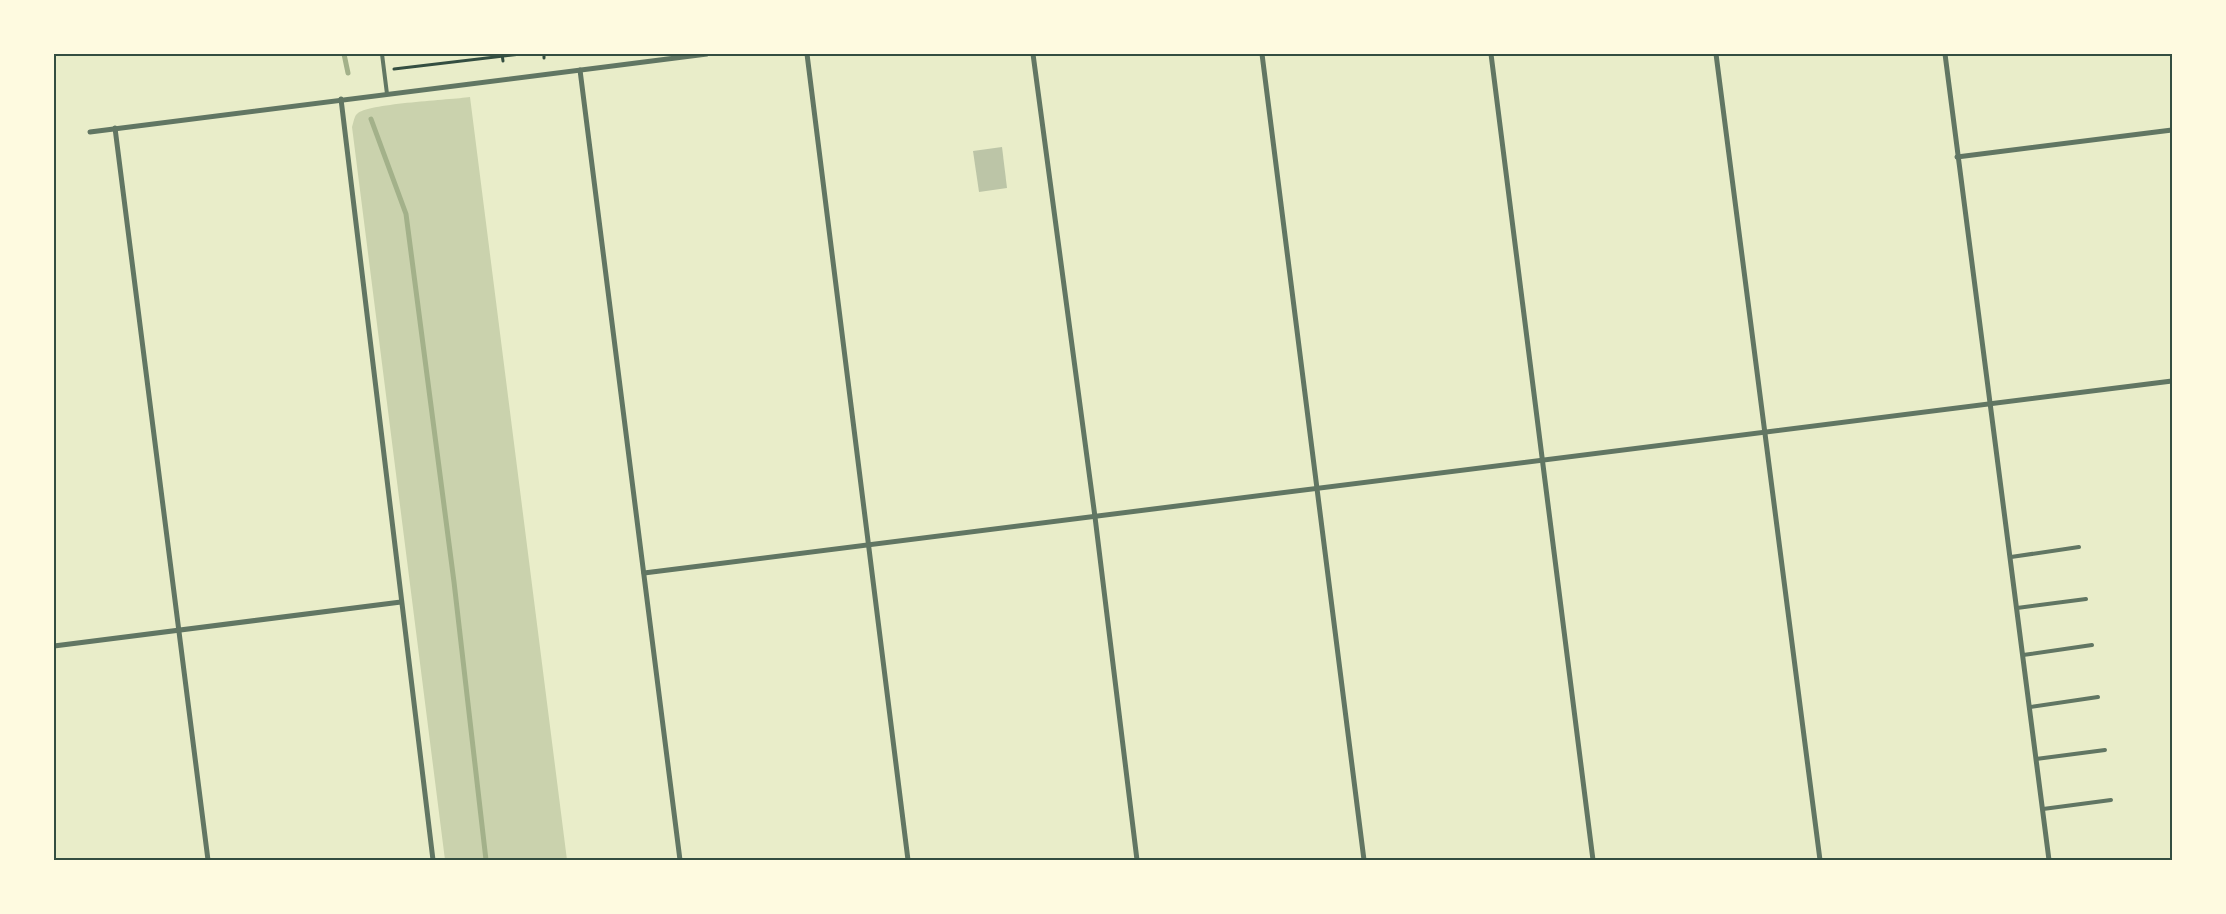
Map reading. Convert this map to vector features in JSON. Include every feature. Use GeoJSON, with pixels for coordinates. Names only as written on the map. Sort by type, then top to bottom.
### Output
{"type":"FeatureCollection","features":[{"type":"Feature","properties":{"kind":"street"},"geometry":{"type":"LineString","coordinates":[[90,132],[580,70],[660,57],[707,54]]}},
{"type":"Feature","properties":{"kind":"street"},"geometry":{"type":"LineString","coordinates":[[807,54],[867,545],[908,860]]}},
{"type":"Feature","properties":{"kind":"street"},"geometry":{"type":"LineString","coordinates":[[1033,54],[1095,518],[1137,860]]}},
{"type":"Feature","properties":{"kind":"street"},"geometry":{"type":"LineString","coordinates":[[1262,54],[1319,489],[1364,860]]}},
{"type":"Feature","properties":{"kind":"street"},"geometry":{"type":"LineString","coordinates":[[1491,54],[1593,860]]}},
{"type":"Feature","properties":{"kind":"street"},"geometry":{"type":"LineString","coordinates":[[1716,54],[1820,860]]}},
{"type":"Feature","properties":{"kind":"street"},"geometry":{"type":"LineString","coordinates":[[1945,54],[2049,860]]}},
{"type":"Feature","properties":{"kind":"street"},"geometry":{"type":"LineString","coordinates":[[580,70],[680,860]]}},
{"type":"Feature","properties":{"kind":"street"},"geometry":{"type":"LineString","coordinates":[[341,99],[433,860]]}},
{"type":"Feature","properties":{"kind":"street"},"geometry":{"type":"LineString","coordinates":[[115,128],[208,860]]}},
{"type":"Feature","properties":{"kind":"street"},"geometry":{"type":"LineString","coordinates":[[1957,157],[2172,130]]}},
{"type":"Feature","properties":{"kind":"street"},"geometry":{"type":"LineString","coordinates":[[644,573],[1095,518],[2172,381]]}},
{"type":"Feature","properties":{"kind":"street"},"geometry":{"type":"LineString","coordinates":[[54,646],[401,602]]}},
{"type":"Feature","properties":{"kind":"lane"},"geometry":{"type":"LineString","coordinates":[[382,54],[388,94]]}},
{"type":"Feature","properties":{"kind":"lane"},"geometry":{"type":"LineString","coordinates":[[2011,557],[2079,547]]}},
{"type":"Feature","properties":{"kind":"lane"},"geometry":{"type":"LineString","coordinates":[[2017,608],[2086,598]]}},
{"type":"Feature","properties":{"kind":"lane"},"geometry":{"type":"LineString","coordinates":[[2023,655],[2092,645]]}},
{"type":"Feature","properties":{"kind":"lane"},"geometry":{"type":"LineString","coordinates":[[2030,706],[2098,697]]}},
{"type":"Feature","properties":{"kind":"lane"},"geometry":{"type":"LineString","coordinates":[[2036,759],[2105,750]]}},
{"type":"Feature","properties":{"kind":"lane"},"geometry":{"type":"LineString","coordinates":[[2043,810],[2111,800]]}},
{"type":"Feature","properties":{"kind":"path"},"geometry":{"type":"LineString","coordinates":[[394,69],[521,54]]}},
{"type":"Feature","properties":{"kind":"path"},"geometry":{"type":"LineString","coordinates":[[502,55],[503,61]]}},
{"type":"Feature","properties":{"kind":"green space"},"geometry":{"type":"Polygon","coordinates":[[[470,97],[567,860],[445,860],[352,127],[357,114],[366,110],[394,104],[470,97]]]}},
{"type":"Feature","properties":{"kind":"building"},"geometry":{"type":"Polygon","coordinates":[[[1002,147],[1007,188],[979,192],[973,151],[1002,147]]]}},
{"type":"Feature","properties":{"kind":"waterway"},"geometry":{"type":"LineString","coordinates":[[344,54],[348,73]]}},
{"type":"Feature","properties":{"kind":"waterway"},"geometry":{"type":"LineString","coordinates":[[371,119],[406,214],[454,582],[486,860]]}}]}
